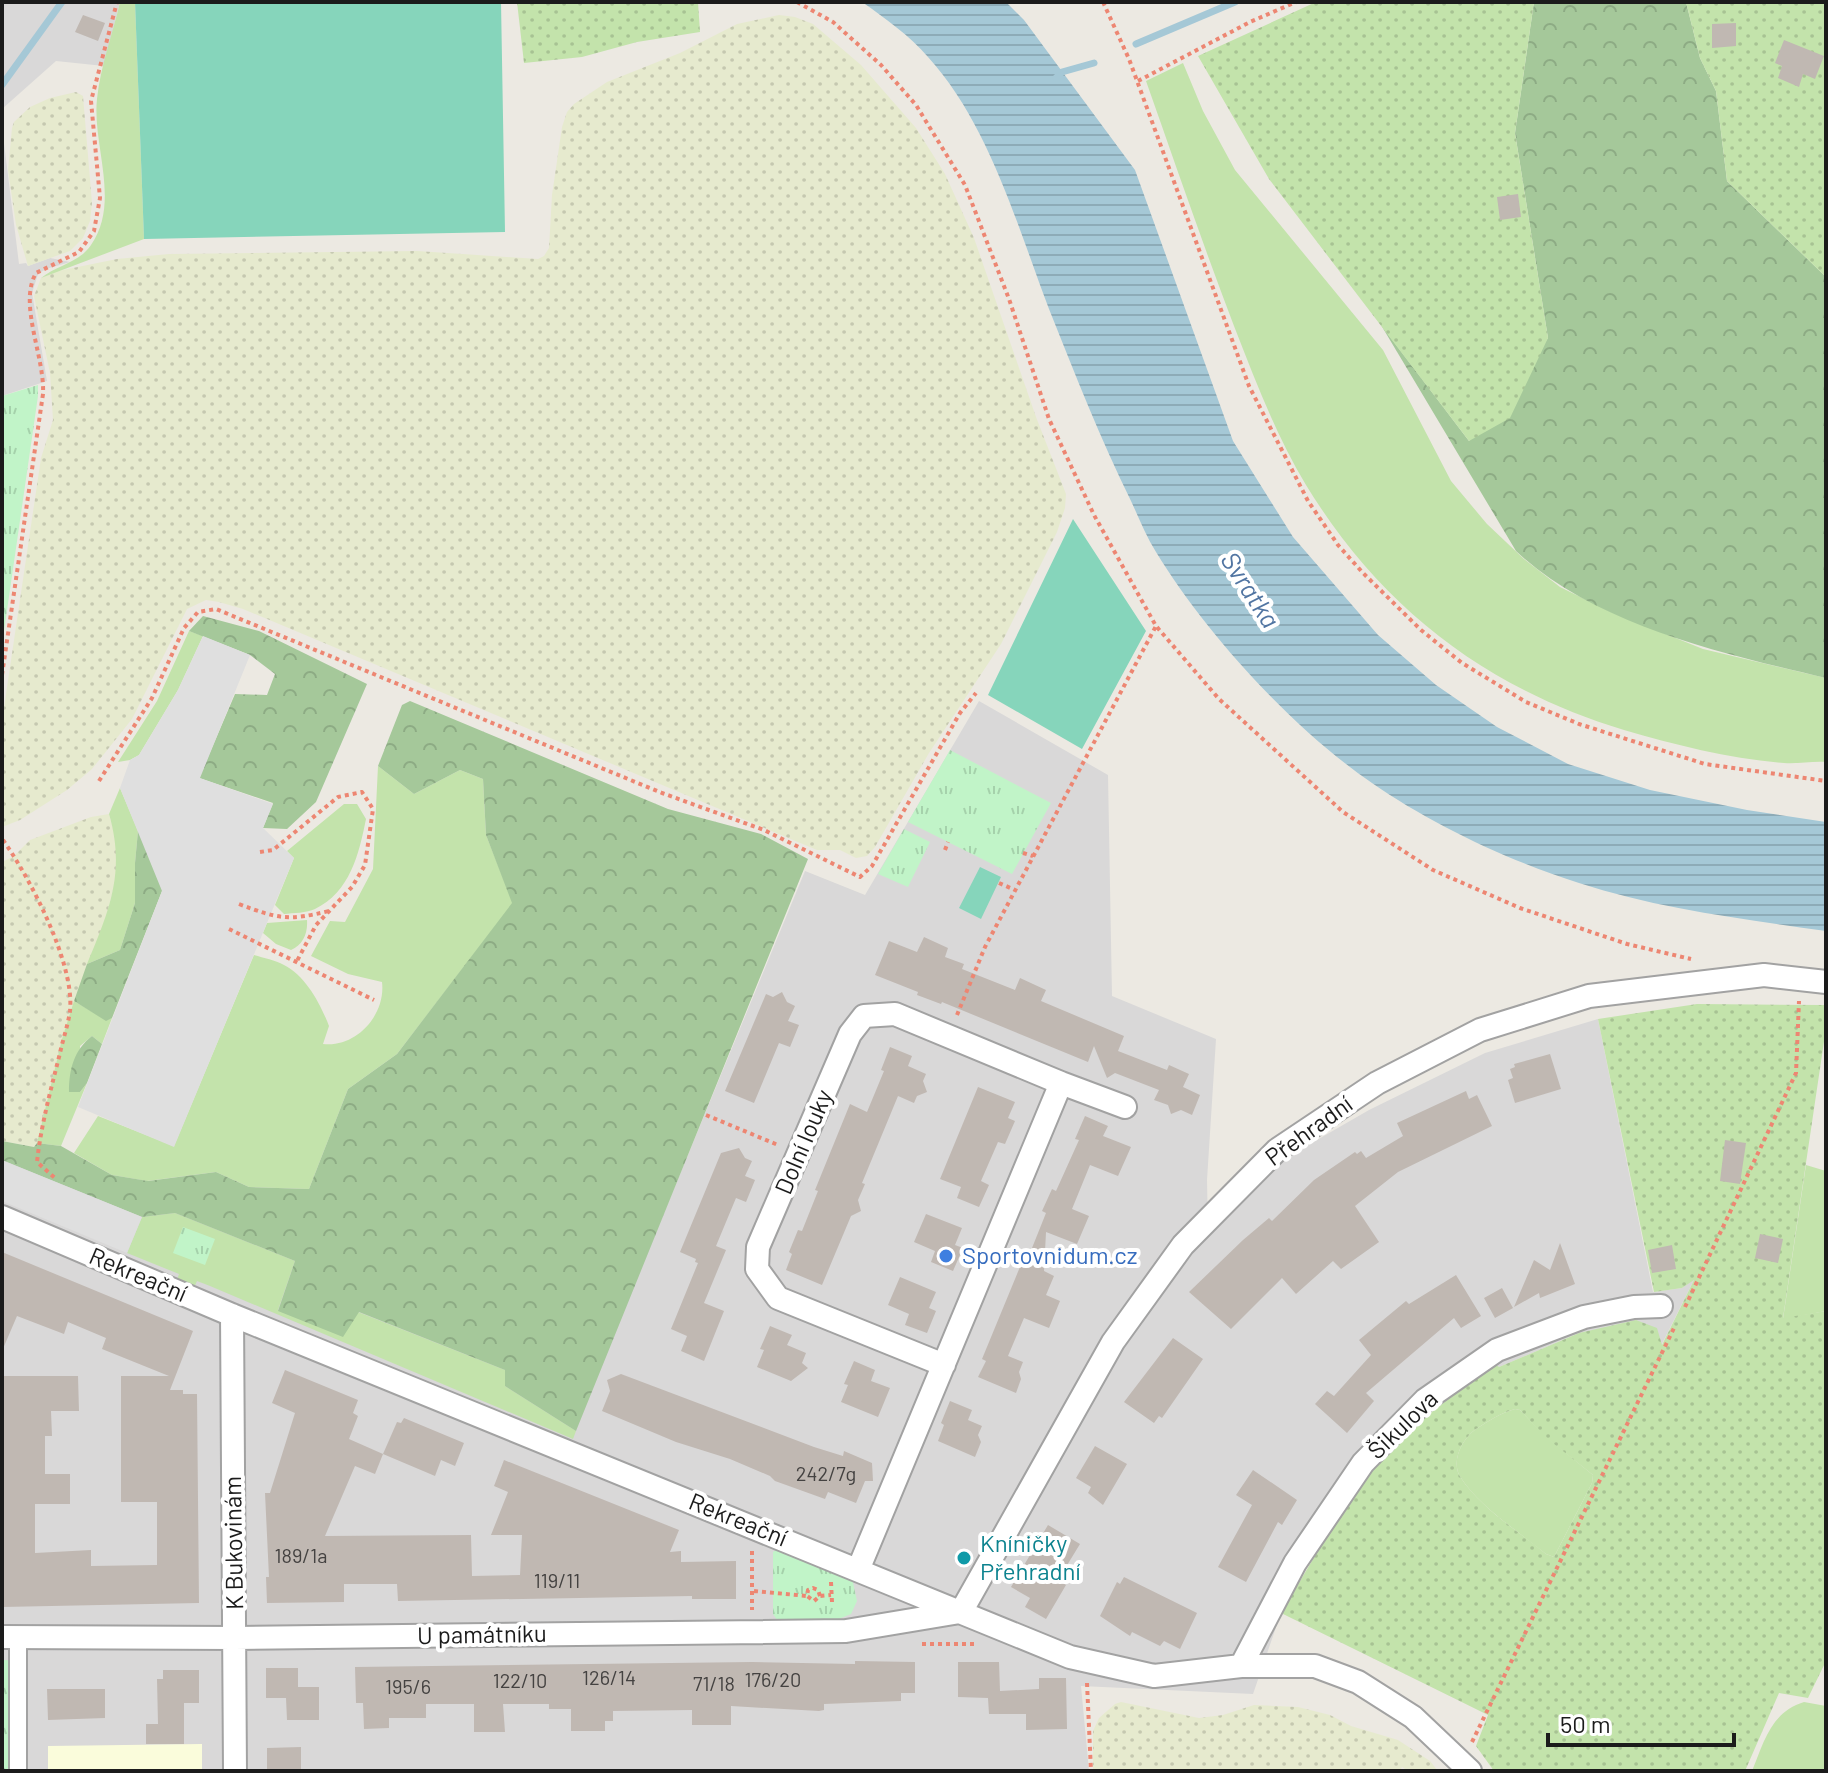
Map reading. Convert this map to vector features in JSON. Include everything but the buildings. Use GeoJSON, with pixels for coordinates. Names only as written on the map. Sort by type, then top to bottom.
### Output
{"type":"FeatureCollection","features":[{"type":"Feature","properties":{"kind":"street","name":"Přehradní"},"geometry":{"type":"LineString","coordinates":[[961,1612],[1113,1342],[1183,1245],[1277,1150],[1377,1083],[1480,1030],[1589,996],[1764,975],[1826,982]]}},
{"type":"Feature","properties":{"kind":"street","name":"Dolní louky"},"geometry":{"type":"LineString","coordinates":[[944,1365],[778,1298],[757,1269],[758,1247],[850,1034],[864,1016],[895,1014],[1125,1107]]}},
{"type":"Feature","properties":{"kind":"street"},"geometry":{"type":"LineString","coordinates":[[858,1570],[1061,1083]]}},
{"type":"Feature","properties":{"kind":"street","name":"Rekreační"},"geometry":{"type":"LineString","coordinates":[[2,1217],[232,1315],[1070,1657],[1154,1676],[1241,1666],[1315,1666],[1358,1682],[1413,1717],[1466,1767]]}},
{"type":"Feature","properties":{"kind":"street","name":"Šikulova"},"geometry":{"type":"LineString","coordinates":[[1241,1666],[1295,1563],[1363,1463],[1425,1400],[1497,1350],[1584,1317],[1634,1307],[1661,1306]]}},
{"type":"Feature","properties":{"kind":"street","name":"K Bukovinám"},"geometry":{"type":"LineString","coordinates":[[232,1315],[235,1771]]}},
{"type":"Feature","properties":{"kind":"street","name":"U památníku"},"geometry":{"type":"LineString","coordinates":[[10,1637],[235,1638],[846,1631],[961,1612]]}},
{"type":"Feature","properties":{"kind":"street"},"geometry":{"type":"LineString","coordinates":[[10,1637],[18,1771]]}},
{"type":"Feature","properties":{"kind":"path"},"geometry":{"type":"LineString","coordinates":[[2,675],[43,394],[44,379],[28,294],[36,273],[79,252],[94,231],[100,198],[91,101],[117,2]]}},
{"type":"Feature","properties":{"kind":"path"},"geometry":{"type":"LineString","coordinates":[[797,2],[833,22],[881,65],[916,105],[965,185],[1009,299],[1049,419],[1094,515],[1156,626],[1219,699],[1343,812],[1433,870],[1520,908],[1627,944],[1703,961]]}},
{"type":"Feature","properties":{"kind":"path"},"geometry":{"type":"LineString","coordinates":[[1103,2],[1138,81],[1249,386],[1308,501],[1338,545],[1363,573],[1421,630],[1462,663],[1526,702],[1579,724],[1705,764],[1826,781]]}},
{"type":"Feature","properties":{"kind":"path"},"geometry":{"type":"LineString","coordinates":[[1138,81],[1250,22],[1296,2]]}},
{"type":"Feature","properties":{"kind":"path"},"geometry":{"type":"LineString","coordinates":[[99,781],[152,698],[184,628],[198,612],[216,609],[662,793],[764,830],[860,877],[872,866],[960,713],[976,693]]}},
{"type":"Feature","properties":{"kind":"path"},"geometry":{"type":"LineString","coordinates":[[949,1036],[985,947],[1156,626]]}},
{"type":"Feature","properties":{"kind":"path"},"geometry":{"type":"LineString","coordinates":[[260,852],[273,850],[338,797],[362,792],[373,809],[365,865],[352,887],[316,925],[297,961]]}},
{"type":"Feature","properties":{"kind":"path"},"geometry":{"type":"LineString","coordinates":[[3,840],[52,928],[71,989],[70,1012],[41,1129],[37,1162],[56,1179]]}},
{"type":"Feature","properties":{"kind":"path"},"geometry":{"type":"LineString","coordinates":[[945,850],[948,842]]}},
{"type":"Feature","properties":{"kind":"path"},"geometry":{"type":"LineString","coordinates":[[1023,853],[1033,856]]}},
{"type":"Feature","properties":{"kind":"path"},"geometry":{"type":"LineString","coordinates":[[999,883],[1015,890]]}},
{"type":"Feature","properties":{"kind":"path"},"geometry":{"type":"LineString","coordinates":[[239,904],[274,918],[331,911]]}},
{"type":"Feature","properties":{"kind":"path"},"geometry":{"type":"LineString","coordinates":[[229,929],[374,1000]]}},
{"type":"Feature","properties":{"kind":"path"},"geometry":{"type":"LineString","coordinates":[[1466,1767],[1796,1073],[1800,979]]}},
{"type":"Feature","properties":{"kind":"path"},"geometry":{"type":"LineString","coordinates":[[706,1115],[799,1154]]}},
{"type":"Feature","properties":{"kind":"path"},"geometry":{"type":"LineString","coordinates":[[751,1526],[752,1632]]}},
{"type":"Feature","properties":{"kind":"path"},"geometry":{"type":"LineString","coordinates":[[807,1596],[808,1590],[813,1588],[818,1590],[820,1596]]}},
{"type":"Feature","properties":{"kind":"path"},"geometry":{"type":"LineString","coordinates":[[753,1591],[807,1596],[814,1601],[820,1596],[831,1595]]}},
{"type":"Feature","properties":{"kind":"path"},"geometry":{"type":"LineString","coordinates":[[1086,1661],[1091,1771]]}},
{"type":"Feature","properties":{"kind":"shaded area"},"geometry":{"type":"Polygon","coordinates":[[[2,2],[120,2],[104,66],[56,61],[2,109],[2,2]]]}},
{"type":"Feature","properties":{"kind":"shaded area"},"geometry":{"type":"Polygon","coordinates":[[[779,15],[813,24],[861,65],[916,128],[945,174],[974,238],[1066,494],[1057,532],[1001,644],[929,753],[867,856],[856,858],[840,850],[817,850],[243,609],[206,600],[187,609],[132,719],[92,769],[67,790],[20,820],[2,827],[2,721],[41,458],[53,420],[50,373],[34,296],[41,278],[58,271],[117,259],[169,254],[417,251],[538,259],[549,248],[552,195],[562,127],[567,112],[574,104],[607,82],[680,53],[737,24],[779,15]]]}},
{"type":"Feature","properties":{"kind":"shaded area"},"geometry":{"type":"Polygon","coordinates":[[[76,92],[83,96],[92,203],[90,221],[83,238],[70,251],[28,266],[16,225],[8,170],[12,128],[30,107],[76,92]]]}},
{"type":"Feature","properties":{"kind":"shaded area"},"geometry":{"type":"Polygon","coordinates":[[[2,127],[19,264],[26,263],[28,266],[50,258],[70,262],[38,274],[32,293],[47,381],[2,396],[2,127]]]}},
{"type":"Feature","properties":{"kind":"shaded area"},"geometry":{"type":"Polygon","coordinates":[[[203,636],[250,655],[200,778],[273,804],[263,828],[294,858],[174,1147],[78,1107],[162,891],[120,788],[130,760],[139,755],[178,690],[203,636]]]}},
{"type":"Feature","properties":{"kind":"shaded area"},"geometry":{"type":"Polygon","coordinates":[[[979,701],[1108,775],[1112,996],[1216,1039],[1207,1180],[1208,1231],[1284,1159],[1369,1110],[1485,1053],[1598,1019],[1653,1292],[1682,1288],[1695,1278],[1661,1346],[1579,1333],[1499,1367],[1494,1363],[1327,1532],[1281,1613],[1253,1694],[1081,1686],[1089,1771],[2,1771],[2,1143],[514,1349],[586,1402],[805,871],[865,895],[979,701]]]}},
{"type":"Feature","properties":{"kind":"shaded area"},"geometry":{"type":"Polygon","coordinates":[[[109,814],[117,842],[117,875],[105,921],[62,1039],[37,1143],[34,1147],[2,1141],[2,862],[14,856],[30,840],[91,817],[109,814]]]}},
{"type":"Feature","properties":{"kind":"shaded area"},"geometry":{"type":"Polygon","coordinates":[[[4,1161],[142,1217],[127,1253],[2,1201],[4,1161]]]}},
{"type":"Feature","properties":{"kind":"shaded area"},"geometry":{"type":"Polygon","coordinates":[[[1121,1702],[1199,1718],[1223,1715],[1254,1705],[1298,1707],[1330,1715],[1351,1726],[1398,1740],[1430,1761],[1438,1771],[1408,1771],[1402,1767],[1400,1771],[1093,1771],[1093,1731],[1099,1718],[1121,1702]]]}},
{"type":"Feature","properties":{"kind":"shaded area"},"geometry":{"type":"Polygon","coordinates":[[[202,1744],[202,1771],[48,1771],[48,1746],[202,1744]]]}},
{"type":"Feature","properties":{"kind":"green space"},"geometry":{"type":"Polygon","coordinates":[[[120,2],[135,2],[144,239],[41,278],[86,251],[100,228],[105,192],[97,99],[120,2]]]}},
{"type":"Feature","properties":{"kind":"green space"},"geometry":{"type":"Polygon","coordinates":[[[135,2],[501,2],[505,232],[144,239],[135,2]]]}},
{"type":"Feature","properties":{"kind":"green space"},"geometry":{"type":"Polygon","coordinates":[[[517,2],[698,2],[700,32],[637,42],[582,57],[524,63],[517,2]]]}},
{"type":"Feature","properties":{"kind":"green space"},"geometry":{"type":"Polygon","coordinates":[[[1316,2],[1534,2],[1515,133],[1548,338],[1510,418],[1469,441],[1269,179],[1198,56],[1316,2]]]}},
{"type":"Feature","properties":{"kind":"green space"},"geometry":{"type":"Polygon","coordinates":[[[1534,2],[1686,2],[1700,58],[1716,91],[1727,181],[1826,277],[1826,678],[1662,633],[1583,599],[1548,577],[1516,551],[1381,325],[1469,441],[1548,338],[1515,133],[1534,2]]]}},
{"type":"Feature","properties":{"kind":"green space"},"geometry":{"type":"Polygon","coordinates":[[[1686,2],[1826,2],[1826,277],[1727,181],[1716,91],[1700,58],[1686,2]]]}},
{"type":"Feature","properties":{"kind":"green space"},"geometry":{"type":"Polygon","coordinates":[[[1183,63],[1203,111],[1235,170],[1383,350],[1451,481],[1487,524],[1560,587],[1611,612],[1703,649],[1826,678],[1826,762],[1784,763],[1723,755],[1644,736],[1574,712],[1483,667],[1404,606],[1368,570],[1306,485],[1285,447],[1258,387],[1211,265],[1146,81],[1183,63]]]}},
{"type":"Feature","properties":{"kind":"green space"},"geometry":{"type":"Polygon","coordinates":[[[38,385],[38,396],[2,645],[2,396],[38,385]]]}},
{"type":"Feature","properties":{"kind":"green space"},"geometry":{"type":"Polygon","coordinates":[[[1073,519],[1146,631],[1082,749],[988,695],[1073,519]]]}},
{"type":"Feature","properties":{"kind":"green space"},"geometry":{"type":"Polygon","coordinates":[[[203,616],[259,631],[367,684],[316,802],[287,829],[263,828],[273,803],[199,778],[235,694],[267,695],[275,674],[250,655],[189,631],[203,616]]]}},
{"type":"Feature","properties":{"kind":"green space"},"geometry":{"type":"Polygon","coordinates":[[[189,631],[203,636],[178,690],[139,755],[118,762],[157,701],[189,631]]]}},
{"type":"Feature","properties":{"kind":"green space"},"geometry":{"type":"Polygon","coordinates":[[[410,701],[668,809],[761,834],[808,859],[576,1431],[505,1386],[505,1370],[359,1312],[343,1337],[278,1311],[295,1261],[175,1213],[142,1217],[2,1160],[2,1141],[34,1147],[37,1143],[61,1146],[112,1175],[148,1181],[216,1172],[249,1187],[309,1189],[348,1089],[397,1054],[512,903],[486,835],[483,779],[460,770],[414,794],[378,766],[402,705],[410,701]]]}},
{"type":"Feature","properties":{"kind":"green space"},"geometry":{"type":"Polygon","coordinates":[[[950,750],[1051,803],[1012,874],[908,822],[950,750]]]}},
{"type":"Feature","properties":{"kind":"green space"},"geometry":{"type":"Polygon","coordinates":[[[378,766],[414,794],[460,770],[483,779],[486,835],[513,903],[397,1054],[348,1089],[309,1189],[249,1187],[216,1172],[147,1181],[112,1175],[74,1153],[98,1116],[174,1146],[254,955],[284,965],[306,984],[329,1026],[323,1044],[347,1041],[374,1017],[382,994],[382,982],[348,974],[311,956],[330,921],[345,922],[373,869],[378,766]]]}},
{"type":"Feature","properties":{"kind":"green space"},"geometry":{"type":"Polygon","coordinates":[[[120,788],[138,831],[135,903],[120,950],[87,964],[113,891],[116,854],[109,814],[120,788]]]}},
{"type":"Feature","properties":{"kind":"green space"},"geometry":{"type":"Polygon","coordinates":[[[344,804],[357,804],[366,819],[360,845],[345,882],[327,902],[312,910],[284,914],[275,905],[294,858],[287,851],[344,804]]]}},
{"type":"Feature","properties":{"kind":"green space"},"geometry":{"type":"Polygon","coordinates":[[[904,829],[930,842],[908,887],[878,874],[904,829]]]}},
{"type":"Feature","properties":{"kind":"green space"},"geometry":{"type":"Polygon","coordinates":[[[138,831],[162,848],[162,891],[112,1018],[106,1021],[74,1001],[87,964],[120,950],[135,903],[138,831]]]}},
{"type":"Feature","properties":{"kind":"green space"},"geometry":{"type":"Polygon","coordinates":[[[980,867],[1001,877],[981,919],[959,908],[980,867]]]}},
{"type":"Feature","properties":{"kind":"green space"},"geometry":{"type":"Polygon","coordinates":[[[307,920],[304,938],[291,950],[276,944],[263,933],[267,923],[307,920]]]}},
{"type":"Feature","properties":{"kind":"green space"},"geometry":{"type":"Polygon","coordinates":[[[74,1001],[106,1020],[112,1018],[102,1044],[92,1036],[80,1046],[80,1092],[87,1083],[61,1146],[37,1143],[62,1039],[74,1001]]]}},
{"type":"Feature","properties":{"kind":"green space"},"geometry":{"type":"Polygon","coordinates":[[[1697,1004],[1826,1005],[1826,1028],[1783,1318],[1826,1311],[1826,1661],[1808,1698],[1779,1693],[1745,1771],[1494,1771],[1476,1746],[1488,1715],[1281,1613],[1366,1470],[1406,1432],[1494,1363],[1499,1367],[1579,1333],[1636,1320],[1657,1328],[1662,1345],[1694,1280],[1682,1288],[1654,1292],[1598,1019],[1697,1004]],[[1520,1410],[1499,1415],[1471,1433],[1459,1451],[1458,1472],[1469,1489],[1489,1509],[1554,1557],[1592,1483],[1593,1475],[1544,1436],[1520,1410]]]}},
{"type":"Feature","properties":{"kind":"green space"},"geometry":{"type":"Polygon","coordinates":[[[92,1036],[102,1044],[87,1083],[80,1092],[69,1092],[74,1061],[81,1047],[92,1036]]]}},
{"type":"Feature","properties":{"kind":"green space"},"geometry":{"type":"Polygon","coordinates":[[[1806,1165],[1826,1171],[1826,1311],[1783,1319],[1806,1165]]]}},
{"type":"Feature","properties":{"kind":"green space"},"geometry":{"type":"Polygon","coordinates":[[[175,1213],[295,1261],[278,1310],[358,1312],[505,1370],[505,1386],[576,1431],[573,1439],[210,1286],[197,1281],[193,1290],[176,1283],[179,1274],[127,1253],[142,1217],[175,1213]]]}},
{"type":"Feature","properties":{"kind":"green space"},"geometry":{"type":"Polygon","coordinates":[[[183,1227],[215,1239],[205,1265],[173,1253],[183,1227]]]}},
{"type":"Feature","properties":{"kind":"green space"},"geometry":{"type":"Polygon","coordinates":[[[1515,1409],[1520,1410],[1545,1436],[1593,1475],[1592,1483],[1554,1557],[1489,1509],[1469,1489],[1458,1472],[1459,1451],[1471,1433],[1515,1409]]]}},
{"type":"Feature","properties":{"kind":"green space"},"geometry":{"type":"Polygon","coordinates":[[[778,1549],[852,1578],[857,1601],[851,1614],[836,1620],[777,1620],[773,1614],[773,1552],[778,1549]]]}},
{"type":"Feature","properties":{"kind":"green space"},"geometry":{"type":"Polygon","coordinates":[[[2,1660],[27,1661],[28,1771],[2,1771],[2,1660]]]}},
{"type":"Feature","properties":{"kind":"green space"},"geometry":{"type":"Polygon","coordinates":[[[1804,1702],[1826,1706],[1826,1771],[1752,1771],[1776,1721],[1804,1702]]]}},
{"type":"Feature","properties":{"kind":"water","name":"Svratka"},"geometry":{"type":"Polygon","coordinates":[[[862,2],[1006,2],[1024,20],[1135,170],[1233,441],[1293,537],[1378,635],[1436,685],[1497,727],[1568,764],[1650,790],[1826,822],[1826,931],[1640,900],[1525,864],[1445,827],[1395,798],[1342,761],[1282,708],[1225,647],[1176,583],[1149,540],[1078,382],[1013,210],[968,113],[921,49],[862,2]]]}},
{"type":"Feature","properties":{"kind":"waterway"},"geometry":{"type":"LineString","coordinates":[[2,85],[62,2]]}},
{"type":"Feature","properties":{"kind":"waterway"},"geometry":{"type":"LineString","coordinates":[[1136,44],[1235,2]]}},
{"type":"Feature","properties":{"kind":"waterway"},"geometry":{"type":"LineString","coordinates":[[1056,78],[1062,72],[1094,63]]}},
{"type":"Feature","properties":{"kind":"place","name":"Sportovnidum.cz"},"geometry":{"type":"Point","coordinates":[946,1256]}},
{"type":"Feature","properties":{"kind":"place","name":"Kníničky Přehradní"},"geometry":{"type":"Point","coordinates":[964,1558]}}]}
